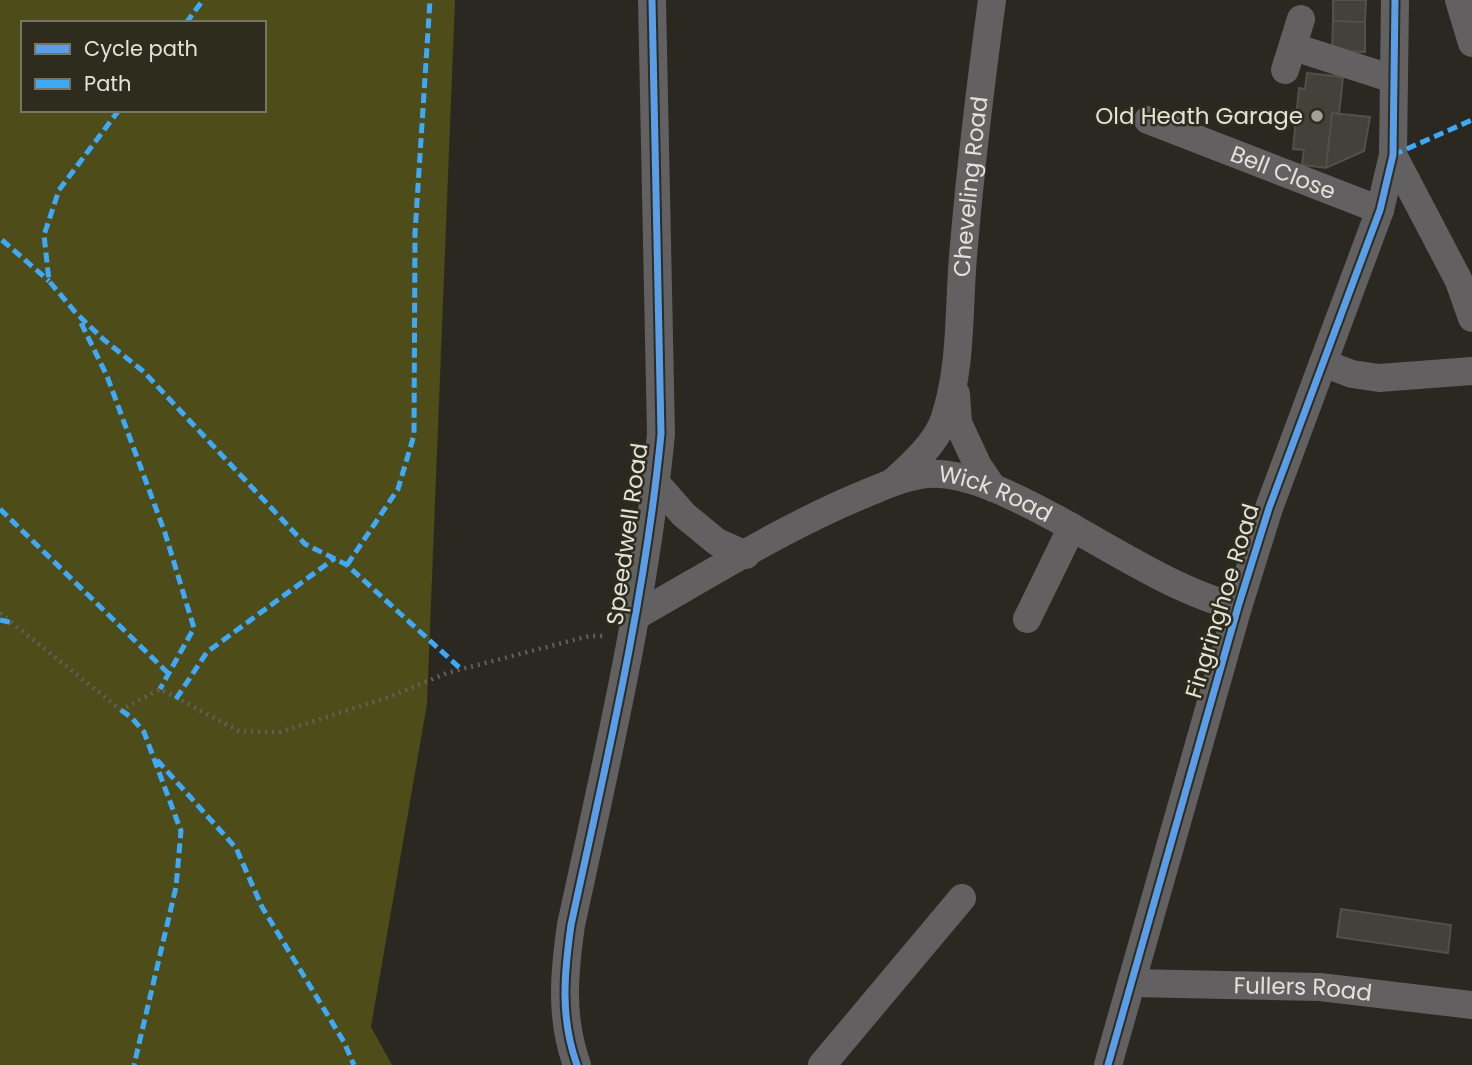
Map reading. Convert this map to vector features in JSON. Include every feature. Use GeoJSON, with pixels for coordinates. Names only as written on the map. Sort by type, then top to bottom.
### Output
{"type":"FeatureCollection","features":[{"type":"Feature","properties":{"kind":"street","name":"Speedwell Road"},"geometry":{"type":"LineString","coordinates":[[577,1065],[564,1008],[564,973],[571,925],[634,626],[656,483],[662,388],[652,0]]}},
{"type":"Feature","properties":{"kind":"street","name":"Cheveling Road"},"geometry":{"type":"LineString","coordinates":[[992,0],[965,233],[955,374],[958,423],[978,466],[993,488]]}},
{"type":"Feature","properties":{"kind":"street"},"geometry":{"type":"LineString","coordinates":[[1395,0],[1393,155],[1466,278],[1472,318]]}},
{"type":"Feature","properties":{"kind":"street"},"geometry":{"type":"LineString","coordinates":[[1459,0],[1472,43]]}},
{"type":"Feature","properties":{"kind":"street"},"geometry":{"type":"LineString","coordinates":[[1301,19],[1289,59],[1393,79]]}},
{"type":"Feature","properties":{"kind":"street","name":"Bell Close"},"geometry":{"type":"LineString","coordinates":[[1148,120],[1380,210]]}},
{"type":"Feature","properties":{"kind":"street","name":"Fingringhoe Road"},"geometry":{"type":"LineString","coordinates":[[1108,1065],[1238,607],[1269,508],[1380,210],[1393,155]]}},
{"type":"Feature","properties":{"kind":"street"},"geometry":{"type":"LineString","coordinates":[[1323,363],[1352,374],[1379,378],[1472,371]]}},
{"type":"Feature","properties":{"kind":"street","name":"Cheveling Road"},"geometry":{"type":"LineString","coordinates":[[891,483],[918,460],[944,422],[955,374]]}},
{"type":"Feature","properties":{"kind":"street","name":"Wick Road"},"geometry":{"type":"LineString","coordinates":[[634,626],[746,555],[818,514],[891,483],[928,474],[960,478],[993,488],[1160,575],[1219,602],[1238,607]]}},
{"type":"Feature","properties":{"kind":"street"},"geometry":{"type":"LineString","coordinates":[[656,483],[684,515],[717,542],[746,555]]}},
{"type":"Feature","properties":{"kind":"street"},"geometry":{"type":"LineString","coordinates":[[1027,619],[1072,527]]}},
{"type":"Feature","properties":{"kind":"street"},"geometry":{"type":"LineString","coordinates":[[822,1065],[962,898]]}},
{"type":"Feature","properties":{"kind":"street","name":"Fullers Road"},"geometry":{"type":"LineString","coordinates":[[1133,983],[1320,988],[1472,1005]]}},
{"type":"Feature","properties":{"kind":"path"},"geometry":{"type":"LineString","coordinates":[[0,613],[121,710],[160,689],[239,731],[280,732],[388,697],[447,673],[634,626]]}},
{"type":"Feature","properties":{"kind":"shaded area"},"geometry":{"type":"Polygon","coordinates":[[[0,0],[455,0],[427,704],[371,1027],[392,1065],[0,1065],[0,0]]]}},
{"type":"Feature","properties":{"kind":"building"},"geometry":{"type":"Polygon","coordinates":[[[1333,0],[1366,0],[1365,22],[1333,21],[1333,0]]]}},
{"type":"Feature","properties":{"kind":"building"},"geometry":{"type":"Polygon","coordinates":[[[1333,21],[1365,22],[1365,52],[1332,51],[1333,21]]]}},
{"type":"Feature","properties":{"kind":"building"},"geometry":{"type":"Polygon","coordinates":[[[1307,73],[1343,77],[1339,114],[1332,113],[1326,168],[1302,165],[1304,150],[1293,149],[1299,88],[1305,89],[1307,73]]]}},
{"type":"Feature","properties":{"kind":"building"},"geometry":{"type":"Polygon","coordinates":[[[1332,113],[1370,117],[1364,151],[1326,168],[1332,113]]]}},
{"type":"Feature","properties":{"kind":"building"},"geometry":{"type":"Polygon","coordinates":[[[1341,909],[1451,925],[1448,953],[1337,937],[1341,909]]]}},
{"type":"Feature","properties":{"kind":"marked path"},"geometry":{"type":"LineString","coordinates":[[187,21],[203,0]]}},
{"type":"Feature","properties":{"kind":"marked path"},"geometry":{"type":"LineString","coordinates":[[347,565],[398,489],[414,435],[415,233],[430,0]]}},
{"type":"Feature","properties":{"kind":"marked path"},"geometry":{"type":"LineString","coordinates":[[118,112],[59,190],[44,235],[49,281],[103,339],[144,372],[305,544],[347,565],[462,670]]}},
{"type":"Feature","properties":{"kind":"marked path"},"geometry":{"type":"LineString","coordinates":[[1393,155],[1472,120]]}},
{"type":"Feature","properties":{"kind":"marked path"},"geometry":{"type":"LineString","coordinates":[[2,240],[49,281]]}},
{"type":"Feature","properties":{"kind":"marked path"},"geometry":{"type":"LineString","coordinates":[[81,323],[107,376],[165,533],[194,628],[160,689]]}},
{"type":"Feature","properties":{"kind":"marked path"},"geometry":{"type":"LineString","coordinates":[[0,509],[169,674]]}},
{"type":"Feature","properties":{"kind":"marked path"},"geometry":{"type":"LineString","coordinates":[[176,699],[207,652],[335,558]]}},
{"type":"Feature","properties":{"kind":"marked path"},"geometry":{"type":"LineString","coordinates":[[0,620],[13,623]]}},
{"type":"Feature","properties":{"kind":"marked path"},"geometry":{"type":"LineString","coordinates":[[121,710],[144,732],[181,831],[176,887],[134,1065]]}},
{"type":"Feature","properties":{"kind":"marked path"},"geometry":{"type":"LineString","coordinates":[[157,760],[236,848],[262,907],[344,1042],[354,1065]]}},
{"type":"Feature","properties":{"kind":"cycle path"},"geometry":{"type":"LineString","coordinates":[[577,1065],[568,1030],[565,996],[571,925],[635,620],[661,434],[652,0]]}},
{"type":"Feature","properties":{"kind":"cycle path"},"geometry":{"type":"LineString","coordinates":[[1108,1065],[1238,607],[1269,508],[1380,210],[1393,155],[1395,0]]}},
{"type":"Feature","properties":{"kind":"place","name":"Old Heath Garage"},"geometry":{"type":"Point","coordinates":[1317,116]}}]}
